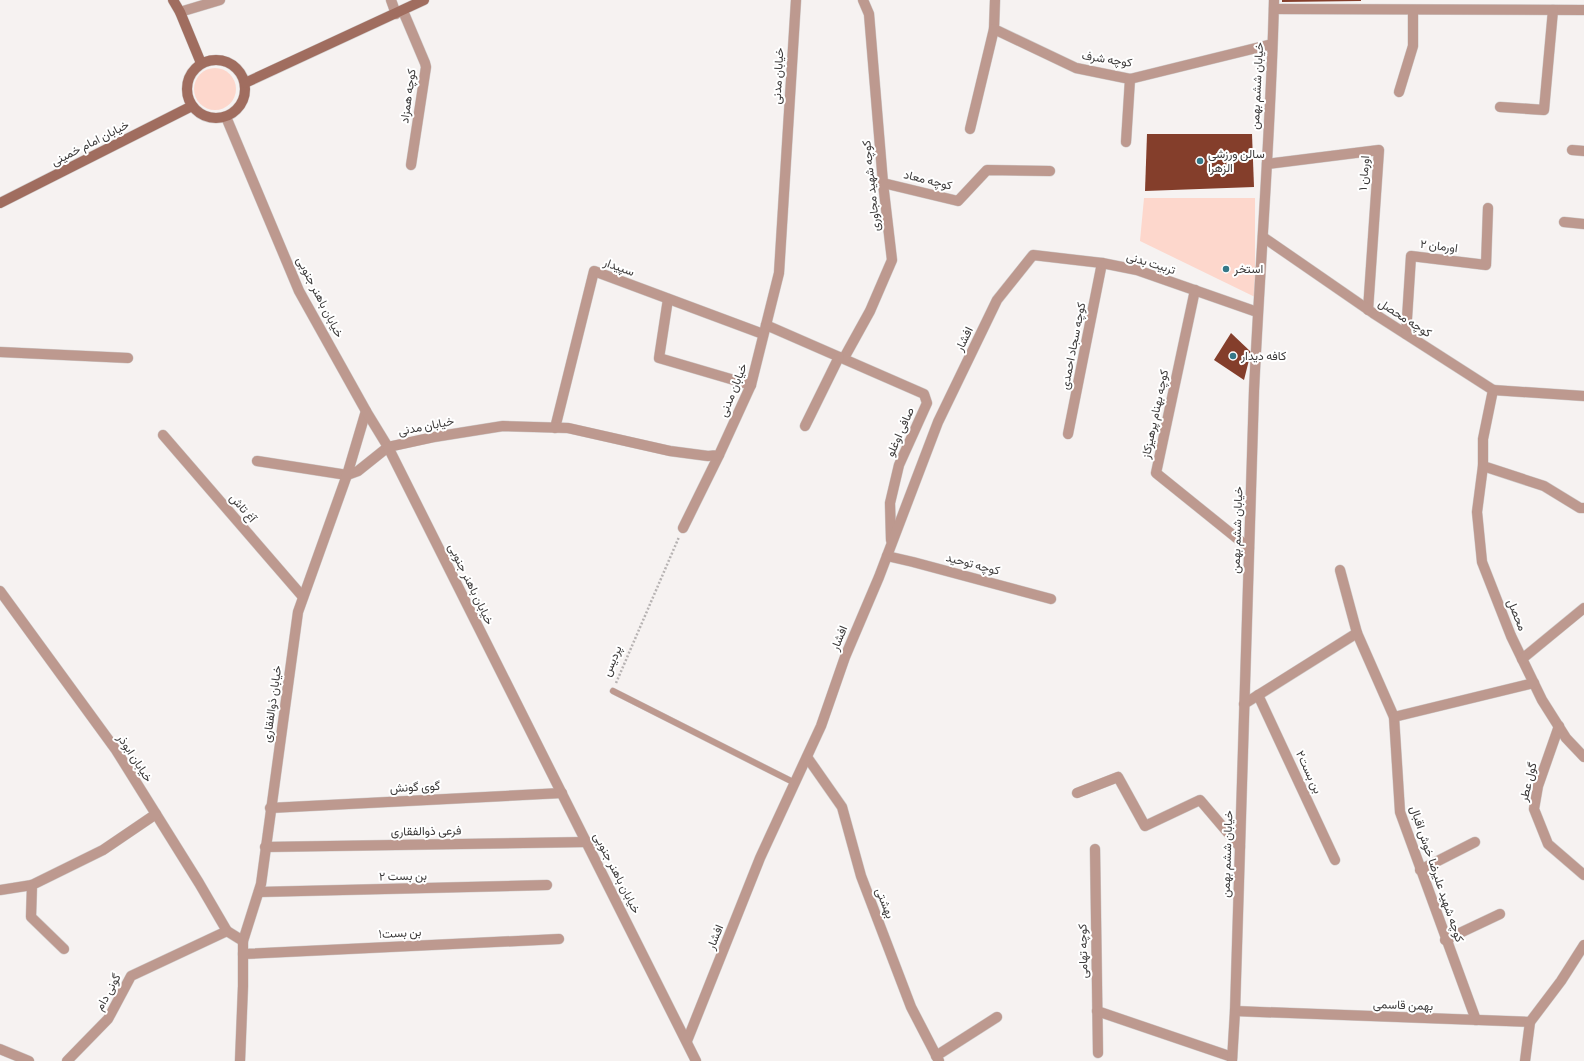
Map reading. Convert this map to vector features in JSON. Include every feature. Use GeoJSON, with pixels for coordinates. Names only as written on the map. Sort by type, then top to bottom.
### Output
{"type":"FeatureCollection","features":[{"type":"Feature","properties":{"kind":"main road"},"geometry":{"type":"LineString","coordinates":[[173,0],[180,12],[201,63]]}},
{"type":"Feature","properties":{"kind":"main road"},"geometry":{"type":"LineString","coordinates":[[245,82],[424,0]]}},
{"type":"Feature","properties":{"kind":"main road"},"geometry":{"type":"LineString","coordinates":[[212,60],[223,60],[233,65],[240,72],[245,82],[244,99],[233,113],[226,117],[210,118],[197,112],[187,97],[188,78],[194,69],[201,63],[212,60]]}},
{"type":"Feature","properties":{"kind":"main road","name":"خیابان امام خمینی"},"geometry":{"type":"LineString","coordinates":[[0,202],[192,106]]}},
{"type":"Feature","properties":{"kind":"street"},"geometry":{"type":"LineString","coordinates":[[180,12],[220,0]]}},
{"type":"Feature","properties":{"kind":"street","name":"کوچه همزاد"},"geometry":{"type":"LineString","coordinates":[[391,0],[399,12],[426,67],[412,165]]}},
{"type":"Feature","properties":{"kind":"street","name":"خیابان مدنی"},"geometry":{"type":"LineString","coordinates":[[388,447],[434,436],[502,426],[568,428],[670,451],[708,456],[719,455],[751,385],[779,272],[796,0]]}},
{"type":"Feature","properties":{"kind":"street","name":"کوچه شهید مجاوری"},"geometry":{"type":"LineString","coordinates":[[806,426],[841,358],[870,310],[892,260],[883,182],[869,14],[864,0]]}},
{"type":"Feature","properties":{"kind":"street"},"geometry":{"type":"LineString","coordinates":[[970,129],[994,29],[995,0]]}},
{"type":"Feature","properties":{"kind":"street"},"geometry":{"type":"LineString","coordinates":[[1274,5],[1412,10],[1584,10]]}},
{"type":"Feature","properties":{"kind":"street","name":"خیابان ششم بهمن"},"geometry":{"type":"LineString","coordinates":[[1232,1059],[1235,1012],[1257,312],[1263,237],[1274,5]]}},
{"type":"Feature","properties":{"kind":"street"},"geometry":{"type":"LineString","coordinates":[[1399,92],[1412,46],[1412,10]]}},
{"type":"Feature","properties":{"kind":"street"},"geometry":{"type":"LineString","coordinates":[[1500,107],[1544,110],[1552,10]]}},
{"type":"Feature","properties":{"kind":"street","name":"کوچه شرف"},"geometry":{"type":"LineString","coordinates":[[994,29],[1076,68],[1130,79],[1272,44]]}},
{"type":"Feature","properties":{"kind":"street"},"geometry":{"type":"LineString","coordinates":[[1126,142],[1130,79]]}},
{"type":"Feature","properties":{"kind":"street","name":"خیابان باهنر جنوبی"},"geometry":{"type":"LineString","coordinates":[[226,117],[299,291],[366,411],[388,447],[586,842],[688,1041],[696,1061]]}},
{"type":"Feature","properties":{"kind":"street","name":"اورمان ۱"},"geometry":{"type":"LineString","coordinates":[[1266,164],[1378,150],[1368,310]]}},
{"type":"Feature","properties":{"kind":"street"},"geometry":{"type":"LineString","coordinates":[[1572,150],[1584,151]]}},
{"type":"Feature","properties":{"kind":"street","name":"کوچه معاد"},"geometry":{"type":"LineString","coordinates":[[883,182],[958,201],[987,170],[1050,171]]}},
{"type":"Feature","properties":{"kind":"street","name":"اورمان ۲"},"geometry":{"type":"LineString","coordinates":[[1406,334],[1411,256],[1486,265],[1488,208]]}},
{"type":"Feature","properties":{"kind":"street"},"geometry":{"type":"LineString","coordinates":[[1564,222],[1584,224]]}},
{"type":"Feature","properties":{"kind":"street","name":"کوچه محصل"},"geometry":{"type":"LineString","coordinates":[[1263,237],[1368,310],[1493,390]]}},
{"type":"Feature","properties":{"kind":"street","name":"تربیت بدنی"},"geometry":{"type":"LineString","coordinates":[[1033,255],[1102,263],[1137,270],[1257,312]]}},
{"type":"Feature","properties":{"kind":"street","name":"افشار"},"geometry":{"type":"LineString","coordinates":[[688,1041],[760,858],[822,726],[845,657],[891,546],[938,422],[997,300],[1033,255]]}},
{"type":"Feature","properties":{"kind":"street","name":"کوچه سجاد احمدی"},"geometry":{"type":"LineString","coordinates":[[1068,434],[1102,263]]}},
{"type":"Feature","properties":{"kind":"street","name":"سپیدار"},"geometry":{"type":"LineString","coordinates":[[555,428],[594,271],[668,299],[765,330]]}},
{"type":"Feature","properties":{"kind":"street","name":"کوچه بهنام پرهیزکاز"},"geometry":{"type":"LineString","coordinates":[[1195,290],[1156,473],[1249,548]]}},
{"type":"Feature","properties":{"kind":"street"},"geometry":{"type":"LineString","coordinates":[[668,299],[659,358],[751,385]]}},
{"type":"Feature","properties":{"kind":"street","name":"صافی اوغلو"},"geometry":{"type":"LineString","coordinates":[[765,330],[841,358],[924,394],[927,403],[899,465],[890,503],[891,546]]}},
{"type":"Feature","properties":{"kind":"street"},"geometry":{"type":"LineString","coordinates":[[0,352],[128,358]]}},
{"type":"Feature","properties":{"kind":"street"},"geometry":{"type":"LineString","coordinates":[[1493,390],[1584,396]]}},
{"type":"Feature","properties":{"kind":"street","name":"محصل"},"geometry":{"type":"LineString","coordinates":[[1493,390],[1483,439],[1484,466],[1477,512],[1482,562],[1511,636],[1542,700],[1566,738],[1584,757]]}},
{"type":"Feature","properties":{"kind":"street","name":"خیابان ذوالفقاری"},"geometry":{"type":"LineString","coordinates":[[240,1061],[243,940],[261,884],[270,808],[298,612],[347,475],[366,411]]}},
{"type":"Feature","properties":{"kind":"street","name":"آغ تاش"},"geometry":{"type":"LineString","coordinates":[[163,435],[303,597]]}},
{"type":"Feature","properties":{"kind":"street"},"geometry":{"type":"LineString","coordinates":[[257,461],[347,475],[358,471],[383,453],[388,447]]}},
{"type":"Feature","properties":{"kind":"street"},"geometry":{"type":"LineString","coordinates":[[683,528],[719,455]]}},
{"type":"Feature","properties":{"kind":"street"},"geometry":{"type":"LineString","coordinates":[[1484,466],[1544,486],[1580,508],[1584,508]]}},
{"type":"Feature","properties":{"kind":"street","name":"کوچه توحید"},"geometry":{"type":"LineString","coordinates":[[887,556],[1051,600]]}},
{"type":"Feature","properties":{"kind":"street","name":"کوچه شهید علیرضا خوش اقبال"},"geometry":{"type":"LineString","coordinates":[[1340,570],[1357,633],[1394,717],[1400,812],[1476,1020]]}},
{"type":"Feature","properties":{"kind":"street","name":"خیابان ابوذر"},"geometry":{"type":"LineString","coordinates":[[0,591],[116,750],[228,931],[243,940]]}},
{"type":"Feature","properties":{"kind":"street"},"geometry":{"type":"LineString","coordinates":[[1522,659],[1584,608]]}},
{"type":"Feature","properties":{"kind":"street"},"geometry":{"type":"LineString","coordinates":[[1244,704],[1357,633]]}},
{"type":"Feature","properties":{"kind":"street"},"geometry":{"type":"LineString","coordinates":[[1394,717],[1534,683]]}},
{"type":"Feature","properties":{"kind":"street","name":"بن بست۲"},"geometry":{"type":"LineString","coordinates":[[1258,695],[1335,860]]}},
{"type":"Feature","properties":{"kind":"street","name":"گول عطر"},"geometry":{"type":"LineString","coordinates":[[1559,726],[1538,786],[1534,809],[1548,844],[1584,875]]}},
{"type":"Feature","properties":{"kind":"street","name":"بهشتی"},"geometry":{"type":"LineString","coordinates":[[807,757],[842,807],[861,876],[911,1007],[937,1058]]}},
{"type":"Feature","properties":{"kind":"street"},"geometry":{"type":"LineString","coordinates":[[1077,794],[1118,777],[1145,826],[1200,800],[1240,847]]}},
{"type":"Feature","properties":{"kind":"street","name":"گوی گونش"},"geometry":{"type":"LineString","coordinates":[[270,808],[562,793]]}},
{"type":"Feature","properties":{"kind":"street"},"geometry":{"type":"LineString","coordinates":[[0,890],[32,886],[103,850],[156,814]]}},
{"type":"Feature","properties":{"kind":"street","name":"فرعی ذوالفقاری"},"geometry":{"type":"LineString","coordinates":[[265,847],[586,842]]}},
{"type":"Feature","properties":{"kind":"street"},"geometry":{"type":"LineString","coordinates":[[1420,870],[1475,842]]}},
{"type":"Feature","properties":{"kind":"street","name":"کوچه تهامی"},"geometry":{"type":"LineString","coordinates":[[1095,849],[1098,1053]]}},
{"type":"Feature","properties":{"kind":"street","name":"بن بست ۲"},"geometry":{"type":"LineString","coordinates":[[259,892],[548,885]]}},
{"type":"Feature","properties":{"kind":"street"},"geometry":{"type":"LineString","coordinates":[[32,886],[31,918],[64,950]]}},
{"type":"Feature","properties":{"kind":"street"},"geometry":{"type":"LineString","coordinates":[[1446,940],[1500,914]]}},
{"type":"Feature","properties":{"kind":"street","name":"گونی دام"},"geometry":{"type":"LineString","coordinates":[[67,1061],[108,1019],[131,976],[228,931]]}},
{"type":"Feature","properties":{"kind":"street","name":"بن بست۱"},"geometry":{"type":"LineString","coordinates":[[243,954],[559,939]]}},
{"type":"Feature","properties":{"kind":"street"},"geometry":{"type":"LineString","coordinates":[[1525,1061],[1530,1022],[1561,981],[1584,945]]}},
{"type":"Feature","properties":{"kind":"street"},"geometry":{"type":"LineString","coordinates":[[1097,1011],[1232,1059]]}},
{"type":"Feature","properties":{"kind":"street","name":"بهمن قاسمی"},"geometry":{"type":"LineString","coordinates":[[1235,1012],[1530,1022]]}},
{"type":"Feature","properties":{"kind":"street"},"geometry":{"type":"LineString","coordinates":[[937,1058],[997,1018]]}},
{"type":"Feature","properties":{"kind":"street"},"geometry":{"type":"LineString","coordinates":[[0,1049],[29,1061]]}},
{"type":"Feature","properties":{"kind":"lane","name":"پردیس"},"geometry":{"type":"LineString","coordinates":[[613,691],[795,783]]}},
{"type":"Feature","properties":{"kind":"path","name":"پردیس"},"geometry":{"type":"LineString","coordinates":[[613,691],[683,528]]}},
{"type":"Feature","properties":{"kind":"shaded area"},"geometry":{"type":"Polygon","coordinates":[[[211,68],[219,68],[227,71],[233,77],[236,89],[233,101],[227,107],[219,110],[211,110],[203,107],[197,101],[194,93],[194,85],[197,77],[203,71],[211,68]]]}},
{"type":"Feature","properties":{"kind":"shaded area","name":"استخر"},"geometry":{"type":"Polygon","coordinates":[[[1144,198],[1255,198],[1255,297],[1140,241],[1144,198]]]}},
{"type":"Feature","properties":{"kind":"building"},"geometry":{"type":"Polygon","coordinates":[[[1282,0],[1361,0],[1361,1],[1282,2],[1282,0]]]}},
{"type":"Feature","properties":{"kind":"building","name":"سالن ورزشی الزهرا"},"geometry":{"type":"Polygon","coordinates":[[[1147,134],[1252,134],[1254,187],[1145,191],[1147,134]]]}},
{"type":"Feature","properties":{"kind":"building","name":"کافه دیدار"},"geometry":{"type":"Polygon","coordinates":[[[1231,333],[1251,352],[1244,380],[1214,360],[1231,333]]]}},
{"type":"Feature","properties":{"kind":"place","name":"سالن ورزشی الزهرا"},"geometry":{"type":"Point","coordinates":[1200,161]}},
{"type":"Feature","properties":{"kind":"place","name":"استخر"},"geometry":{"type":"Point","coordinates":[1226,269]}},
{"type":"Feature","properties":{"kind":"place","name":"کافه دیدار"},"geometry":{"type":"Point","coordinates":[1233,356]}}]}
